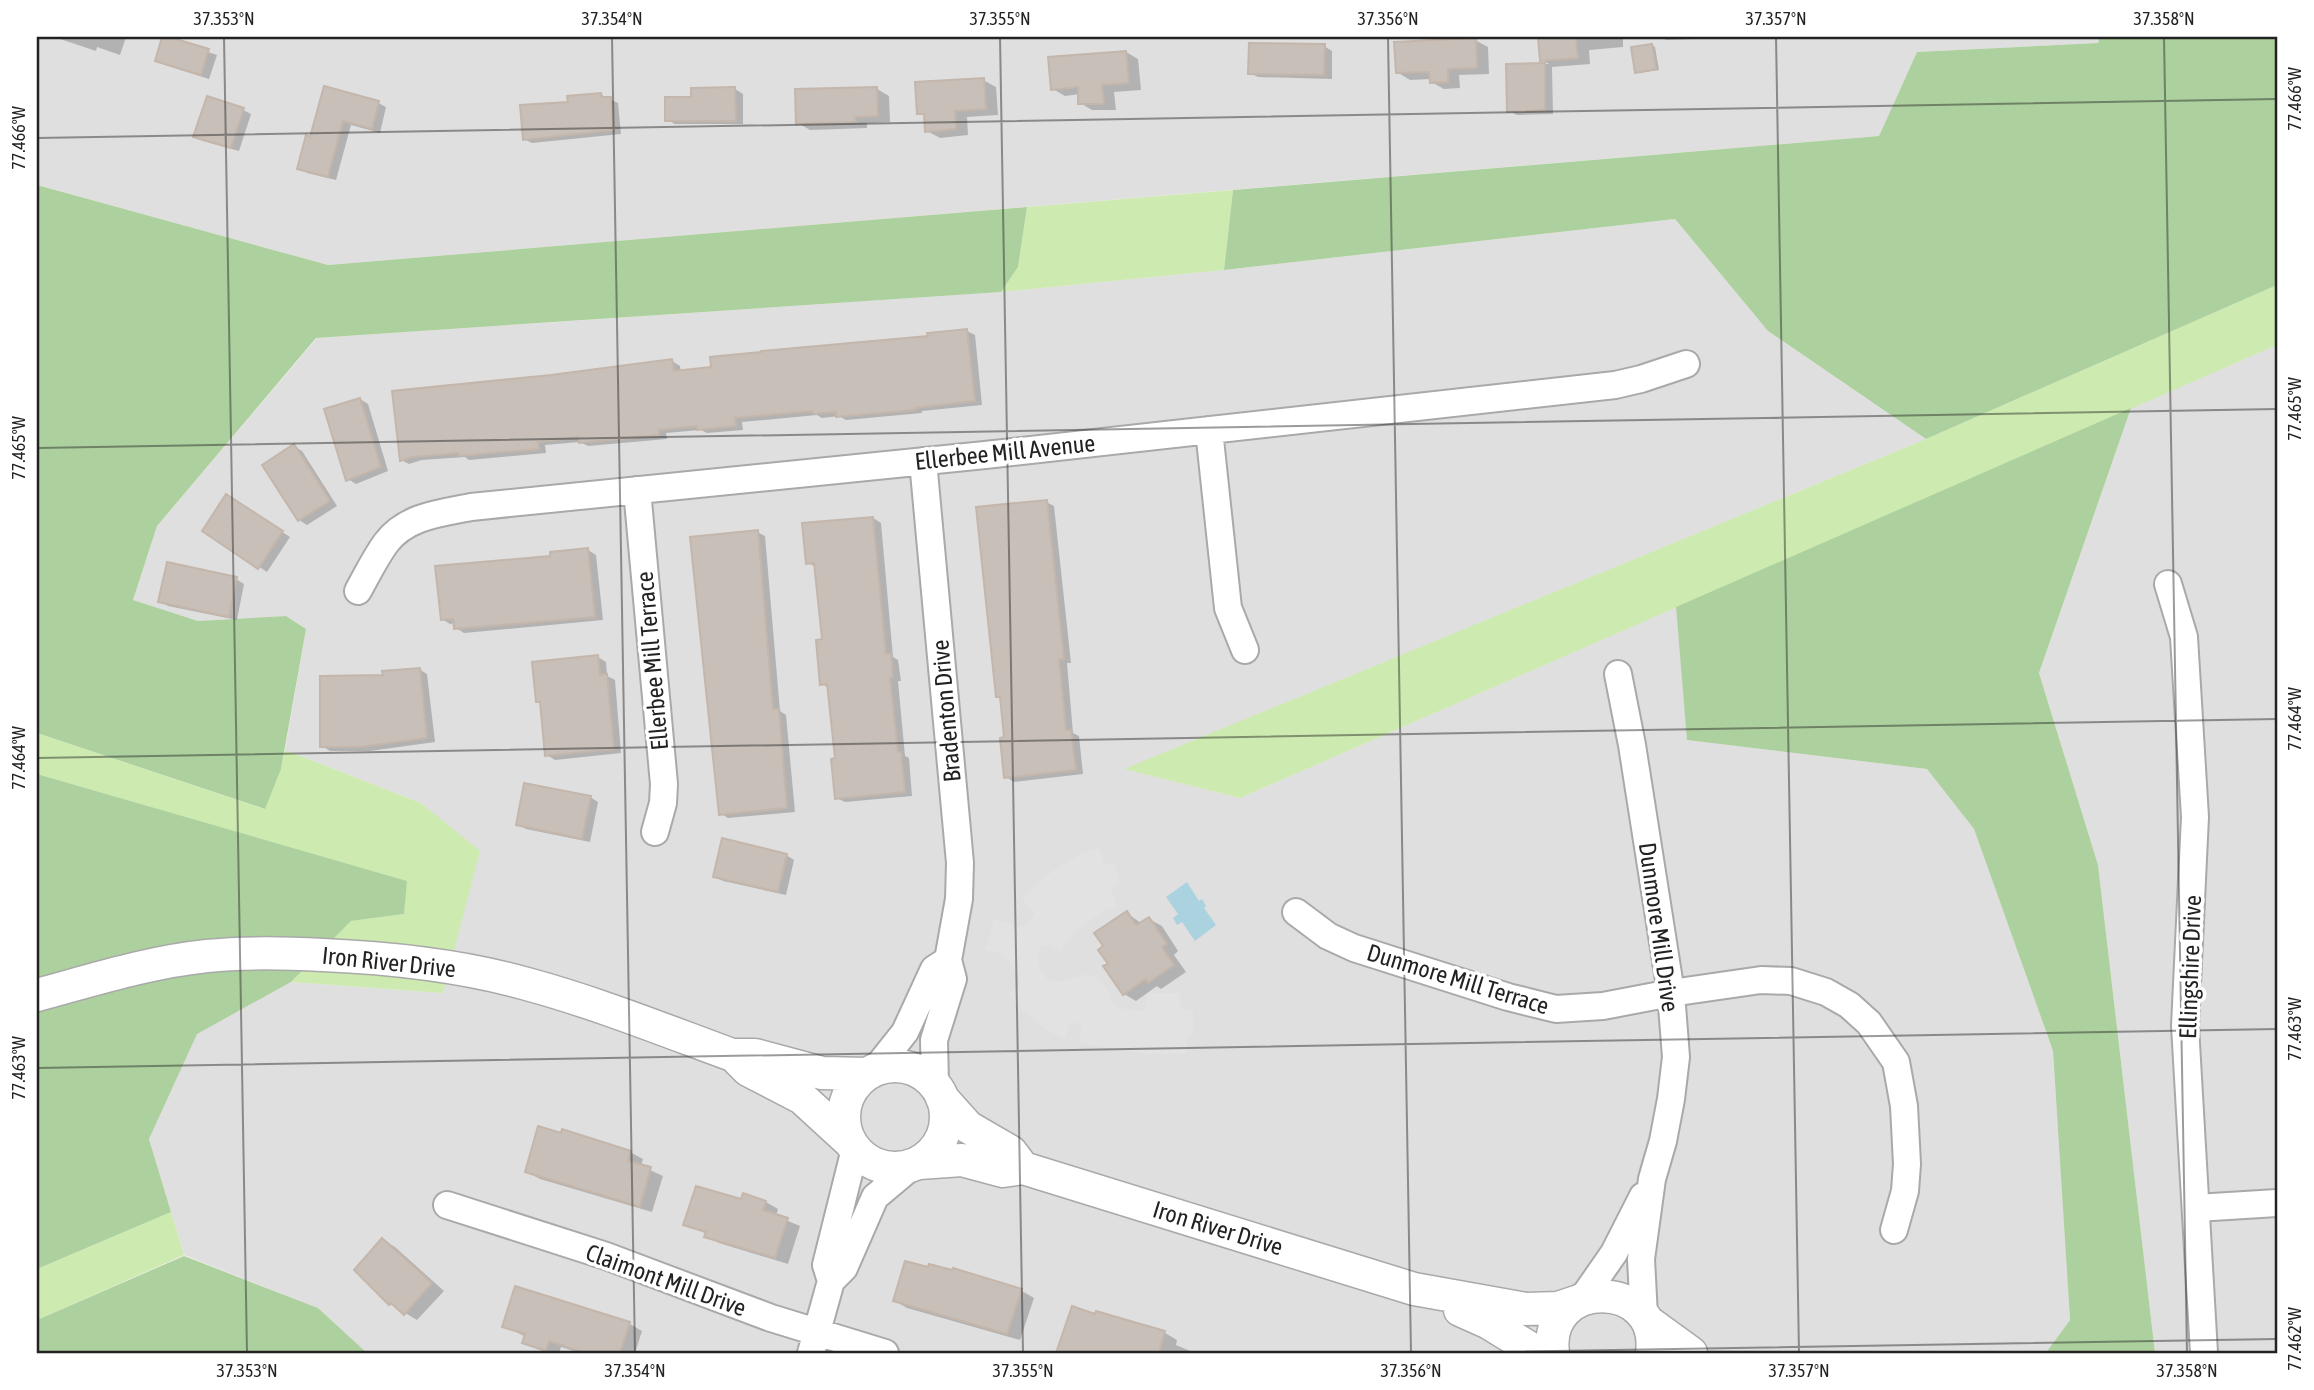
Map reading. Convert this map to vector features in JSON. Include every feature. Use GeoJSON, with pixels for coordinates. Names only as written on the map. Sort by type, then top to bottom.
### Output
{"type":"FeatureCollection","features":[{"type":"Feature","properties":{"kind":"street","name":"Ellerbee Mill Avenue"},"geometry":{"type":"LineString","coordinates":[[358,591],[387,541],[406,525],[428,515],[471,508],[1615,385],[1686,364]]}},
{"type":"Feature","properties":{"kind":"street"},"geometry":{"type":"LineString","coordinates":[[1209,430],[1228,608],[1245,650]]}},
{"type":"Feature","properties":{"kind":"street","name":"Bradenton Drive"},"geometry":{"type":"LineString","coordinates":[[923,461],[960,863],[959,899],[948,960],[953,979],[933,1040],[939,1091]]}},
{"type":"Feature","properties":{"kind":"street","name":"Ellerbee Mill Terrace"},"geometry":{"type":"LineString","coordinates":[[637,490],[664,784],[663,803],[656,832]]}},
{"type":"Feature","properties":{"kind":"street","name":"Ellingshire Drive"},"geometry":{"type":"LineString","coordinates":[[2168,583],[2184,637],[2195,817],[2185,1026],[2204,1353]]}},
{"type":"Feature","properties":{"kind":"street","name":"Dunmore Mill Drive"},"geometry":{"type":"LineString","coordinates":[[1618,674],[1632,745],[1671,993],[1676,1057],[1665,1131],[1652,1179],[1640,1271],[1645,1319]]}},
{"type":"Feature","properties":{"kind":"street","name":"Dunmore Mill Terrace"},"geometry":{"type":"LineString","coordinates":[[1296,912],[1340,942],[1534,1004],[1573,1009],[1603,1006],[1761,980],[1791,981],[1826,992],[1849,1005],[1869,1023],[1896,1062],[1903,1095],[1907,1177],[1894,1230]]}},
{"type":"Feature","properties":{"kind":"street","name":"Iron River Drive"},"geometry":{"type":"LineString","coordinates":[[37,995],[103,976],[206,956],[249,953],[369,957],[422,962],[527,984],[584,1001],[732,1055],[755,1055],[822,1073],[871,1072]]}},
{"type":"Feature","properties":{"kind":"street","name":"Bradenton Drive"},"geometry":{"type":"LineString","coordinates":[[871,1072],[905,1032],[934,969],[948,960]]}},
{"type":"Feature","properties":{"kind":"street","name":"Iron River Drive"},"geometry":{"type":"LineString","coordinates":[[732,1055],[748,1070],[802,1098],[853,1146]]}},
{"type":"Feature","properties":{"kind":"street"},"geometry":{"type":"LineString","coordinates":[[814,1343],[831,1281],[844,1268],[875,1197],[938,1146],[946,1122],[939,1091],[914,1069],[901,1066],[871,1072],[856,1084],[846,1105],[845,1128],[853,1146],[875,1164],[899,1169],[915,1164]]}},
{"type":"Feature","properties":{"kind":"street","name":"Iron River Drive"},"geometry":{"type":"LineString","coordinates":[[939,1091],[968,1128],[1011,1152],[1023,1168]]}},
{"type":"Feature","properties":{"kind":"street"},"geometry":{"type":"LineString","coordinates":[[831,1281],[826,1265],[853,1146]]}},
{"type":"Feature","properties":{"kind":"street","name":"Iron River Drive"},"geometry":{"type":"LineString","coordinates":[[915,1164],[962,1160],[1003,1171],[1023,1168],[1414,1289],[1526,1309],[1558,1308],[1595,1295],[1609,1295],[1634,1306],[1645,1319]]}},
{"type":"Feature","properties":{"kind":"street","name":"Dunmore Mill Drive"},"geometry":{"type":"LineString","coordinates":[[1579,1301],[1614,1253],[1652,1179]]}},
{"type":"Feature","properties":{"kind":"street"},"geometry":{"type":"LineString","coordinates":[[2196,1208],[2277,1203]]}},
{"type":"Feature","properties":{"kind":"street","name":"Claimont Mill Drive"},"geometry":{"type":"LineString","coordinates":[[447,1205],[606,1256],[693,1290],[814,1343],[885,1353]]}},
{"type":"Feature","properties":{"kind":"street","name":"Iron River Drive"},"geometry":{"type":"LineString","coordinates":[[1414,1289],[1489,1323],[1538,1353]]}},
{"type":"Feature","properties":{"kind":"street"},"geometry":{"type":"LineString","coordinates":[[1553,1353],[1553,1336],[1557,1323],[1579,1301]]}},
{"type":"Feature","properties":{"kind":"street"},"geometry":{"type":"LineString","coordinates":[[1645,1319],[1652,1335],[1652,1353]]}},
{"type":"Feature","properties":{"kind":"street"},"geometry":{"type":"LineString","coordinates":[[1645,1319],[1691,1353]]}},
{"type":"Feature","properties":{"kind":"shaded area"},"geometry":{"type":"Polygon","coordinates":[[[37,37],[2100,37],[2099,43],[1917,52],[1879,136],[328,265],[37,185],[37,37]]]}},
{"type":"Feature","properties":{"kind":"shaded area"},"geometry":{"type":"Polygon","coordinates":[[[1675,219],[1768,331],[1926,439],[1126,769],[1240,798],[1676,607],[1688,740],[1927,769],[1974,829],[2053,1051],[2070,1320],[2048,1350],[2049,1353],[367,1353],[318,1308],[184,1255],[149,1139],[197,1033],[291,982],[443,993],[421,803],[285,750],[306,629],[286,616],[198,621],[133,600],[157,526],[317,338],[1001,292],[1224,270],[1675,219]]]}},
{"type":"Feature","properties":{"kind":"shaded area"},"geometry":{"type":"Polygon","coordinates":[[[2277,345],[2277,1353],[2155,1353],[2098,865],[2039,673],[2131,408],[2277,345]]]}},
{"type":"Feature","properties":{"kind":"shaded area"},"geometry":{"type":"Polygon","coordinates":[[[1099,848],[1104,862],[1114,863],[1121,883],[1114,885],[1112,892],[1117,906],[1106,909],[1076,931],[1060,951],[1042,945],[1038,953],[1039,967],[1047,979],[1057,982],[1088,974],[1101,980],[1117,1008],[1143,1011],[1146,1008],[1147,993],[1180,993],[1181,1008],[1193,1011],[1193,1034],[1186,1040],[1186,1053],[1147,1054],[1079,1043],[1082,1029],[1074,1022],[1070,1024],[1065,1039],[1050,1032],[1017,1006],[1008,993],[1019,986],[1019,979],[1006,957],[986,950],[994,919],[1017,927],[1026,925],[1034,916],[1034,911],[1022,900],[1034,886],[1057,868],[1081,854],[1099,848]]]}},
{"type":"Feature","properties":{"kind":"green space"},"geometry":{"type":"Polygon","coordinates":[[[2100,37],[2277,37],[2277,285],[1926,439],[1768,331],[1675,219],[1224,270],[1233,190],[1879,136],[1917,52],[2098,43],[2100,37]]]}},
{"type":"Feature","properties":{"kind":"green space"},"geometry":{"type":"Polygon","coordinates":[[[37,185],[328,265],[1027,207],[1018,267],[1001,292],[316,338],[157,526],[133,600],[198,621],[286,616],[306,629],[281,769],[265,809],[37,733],[37,185]]]}},
{"type":"Feature","properties":{"kind":"green space"},"geometry":{"type":"Polygon","coordinates":[[[1233,190],[1224,270],[1001,292],[1018,267],[1027,207],[1233,190]]]}},
{"type":"Feature","properties":{"kind":"green space"},"geometry":{"type":"Polygon","coordinates":[[[2277,285],[2277,345],[1240,798],[1124,769],[1926,439],[2277,285]]]}},
{"type":"Feature","properties":{"kind":"green space"},"geometry":{"type":"Polygon","coordinates":[[[2131,408],[2039,673],[2098,865],[2155,1353],[2049,1353],[2048,1350],[2070,1320],[2053,1051],[1974,829],[1927,769],[1687,740],[1676,607],[2131,408]]]}},
{"type":"Feature","properties":{"kind":"green space"},"geometry":{"type":"Polygon","coordinates":[[[37,733],[264,809],[281,769],[285,750],[421,803],[480,851],[443,993],[291,982],[351,921],[404,914],[406,881],[37,774],[37,733]]]}},
{"type":"Feature","properties":{"kind":"green space"},"geometry":{"type":"Polygon","coordinates":[[[37,774],[407,881],[404,914],[351,921],[291,982],[197,1034],[149,1139],[171,1212],[37,1269],[37,774]]]}},
{"type":"Feature","properties":{"kind":"green space"},"geometry":{"type":"Polygon","coordinates":[[[171,1212],[184,1255],[37,1320],[37,1269],[171,1212]]]}},
{"type":"Feature","properties":{"kind":"green space"},"geometry":{"type":"Polygon","coordinates":[[[184,1256],[318,1308],[367,1353],[37,1353],[37,1320],[184,1256]]]}},
{"type":"Feature","properties":{"kind":"water"},"geometry":{"type":"Polygon","coordinates":[[[1187,882],[1199,901],[1202,899],[1206,906],[1204,908],[1216,925],[1195,941],[1182,922],[1177,925],[1173,918],[1178,914],[1166,897],[1187,882]]]}},
{"type":"Feature","properties":{"kind":"building"},"geometry":{"type":"Polygon","coordinates":[[[162,37],[209,49],[201,75],[155,61],[162,37]]]}},
{"type":"Feature","properties":{"kind":"building"},"geometry":{"type":"Polygon","coordinates":[[[1538,37],[1576,37],[1578,58],[1540,61],[1538,37]]]}},
{"type":"Feature","properties":{"kind":"building"},"geometry":{"type":"Polygon","coordinates":[[[1476,38],[1477,68],[1448,69],[1448,82],[1430,83],[1429,72],[1396,73],[1394,42],[1476,38]]]}},
{"type":"Feature","properties":{"kind":"building"},"geometry":{"type":"Polygon","coordinates":[[[1249,43],[1325,44],[1324,75],[1248,74],[1249,43]]]}},
{"type":"Feature","properties":{"kind":"building"},"geometry":{"type":"Polygon","coordinates":[[[1652,44],[1656,69],[1635,73],[1631,47],[1652,44]]]}},
{"type":"Feature","properties":{"kind":"building"},"geometry":{"type":"Polygon","coordinates":[[[1126,51],[1129,83],[1102,85],[1104,104],[1078,104],[1078,87],[1051,90],[1048,57],[1126,51]]]}},
{"type":"Feature","properties":{"kind":"building"},"geometry":{"type":"Polygon","coordinates":[[[1545,63],[1545,110],[1507,112],[1506,64],[1545,63]]]}},
{"type":"Feature","properties":{"kind":"building"},"geometry":{"type":"Polygon","coordinates":[[[984,78],[986,109],[955,111],[956,129],[925,132],[924,114],[917,114],[915,82],[984,78]]]}},
{"type":"Feature","properties":{"kind":"building"},"geometry":{"type":"Polygon","coordinates":[[[324,86],[379,101],[372,129],[343,121],[328,177],[297,169],[306,135],[310,137],[324,86]]]}},
{"type":"Feature","properties":{"kind":"building"},"geometry":{"type":"Polygon","coordinates":[[[735,87],[736,121],[665,121],[665,97],[691,97],[691,88],[735,87]]]}},
{"type":"Feature","properties":{"kind":"building"},"geometry":{"type":"Polygon","coordinates":[[[877,87],[878,116],[855,117],[856,122],[796,124],[795,89],[877,87]]]}},
{"type":"Feature","properties":{"kind":"building"},"geometry":{"type":"Polygon","coordinates":[[[601,93],[602,97],[611,97],[613,130],[523,140],[520,105],[568,102],[567,96],[601,93]]]}},
{"type":"Feature","properties":{"kind":"building"},"geometry":{"type":"Polygon","coordinates":[[[207,96],[244,108],[231,148],[193,137],[207,96]]]}},
{"type":"Feature","properties":{"kind":"building"},"geometry":{"type":"Polygon","coordinates":[[[967,329],[975,401],[836,417],[836,412],[813,414],[812,411],[735,418],[736,426],[659,430],[659,435],[579,443],[578,437],[538,442],[539,449],[459,456],[459,453],[413,457],[400,461],[392,391],[551,375],[672,359],[674,371],[711,367],[710,357],[928,336],[927,333],[967,329]]]}},
{"type":"Feature","properties":{"kind":"building"},"geometry":{"type":"Polygon","coordinates":[[[360,398],[381,467],[346,481],[324,409],[360,398]]]}},
{"type":"Feature","properties":{"kind":"building"},"geometry":{"type":"Polygon","coordinates":[[[294,444],[330,501],[298,521],[262,465],[294,444]]]}},
{"type":"Feature","properties":{"kind":"building"},"geometry":{"type":"Polygon","coordinates":[[[226,494],[283,531],[258,569],[202,531],[226,494]]]}},
{"type":"Feature","properties":{"kind":"building"},"geometry":{"type":"Polygon","coordinates":[[[1047,500],[1064,659],[1059,659],[1066,730],[1071,730],[1076,770],[1004,778],[1000,697],[996,697],[976,507],[1047,500]]]}},
{"type":"Feature","properties":{"kind":"building"},"geometry":{"type":"Polygon","coordinates":[[[873,517],[886,654],[891,653],[893,677],[890,678],[905,792],[835,799],[831,759],[835,758],[827,684],[820,685],[816,640],[822,639],[814,563],[806,564],[802,523],[873,517]]]}},
{"type":"Feature","properties":{"kind":"building"},"geometry":{"type":"Polygon","coordinates":[[[758,530],[773,709],[779,708],[787,808],[719,815],[690,537],[758,530]]]}},
{"type":"Feature","properties":{"kind":"building"},"geometry":{"type":"Polygon","coordinates":[[[588,548],[595,617],[454,629],[453,619],[441,620],[435,566],[550,556],[550,552],[588,548]]]}},
{"type":"Feature","properties":{"kind":"building"},"geometry":{"type":"Polygon","coordinates":[[[167,562],[237,577],[229,617],[158,602],[167,562]]]}},
{"type":"Feature","properties":{"kind":"building"},"geometry":{"type":"Polygon","coordinates":[[[598,655],[600,675],[607,674],[614,749],[545,756],[540,702],[536,702],[532,662],[598,655]]]}},
{"type":"Feature","properties":{"kind":"building"},"geometry":{"type":"Polygon","coordinates":[[[420,668],[427,738],[361,747],[320,747],[320,676],[383,675],[382,671],[420,668]]]}},
{"type":"Feature","properties":{"kind":"building"},"geometry":{"type":"Polygon","coordinates":[[[524,783],[591,796],[582,839],[516,825],[524,783]]]}},
{"type":"Feature","properties":{"kind":"building"},"geometry":{"type":"Polygon","coordinates":[[[722,838],[787,854],[778,892],[713,877],[722,838]]]}},
{"type":"Feature","properties":{"kind":"building"},"geometry":{"type":"Polygon","coordinates":[[[1127,911],[1136,925],[1149,917],[1167,944],[1162,947],[1174,965],[1148,983],[1146,979],[1123,995],[1103,966],[1108,964],[1098,950],[1103,946],[1094,933],[1127,911]]]}},
{"type":"Feature","properties":{"kind":"building"},"geometry":{"type":"Polygon","coordinates":[[[538,1126],[561,1133],[562,1129],[631,1151],[628,1161],[651,1167],[640,1207],[525,1172],[538,1126]]]}},
{"type":"Feature","properties":{"kind":"building"},"geometry":{"type":"Polygon","coordinates":[[[696,1186],[741,1199],[743,1193],[766,1201],[763,1210],[788,1218],[775,1258],[704,1237],[706,1232],[683,1225],[696,1186]]]}},
{"type":"Feature","properties":{"kind":"building"},"geometry":{"type":"Polygon","coordinates":[[[382,1238],[432,1283],[404,1315],[391,1303],[389,1305],[354,1270],[382,1238]]]}},
{"type":"Feature","properties":{"kind":"building"},"geometry":{"type":"Polygon","coordinates":[[[905,1261],[928,1267],[929,1264],[952,1270],[953,1268],[1022,1289],[1007,1334],[893,1301],[905,1261]]]}},
{"type":"Feature","properties":{"kind":"building"},"geometry":{"type":"Polygon","coordinates":[[[515,1286],[630,1322],[620,1353],[585,1353],[549,1341],[546,1351],[522,1343],[525,1334],[502,1327],[515,1286]]]}},
{"type":"Feature","properties":{"kind":"building"},"geometry":{"type":"Polygon","coordinates":[[[1072,1306],[1165,1331],[1159,1353],[1056,1353],[1072,1306]]]}}]}
